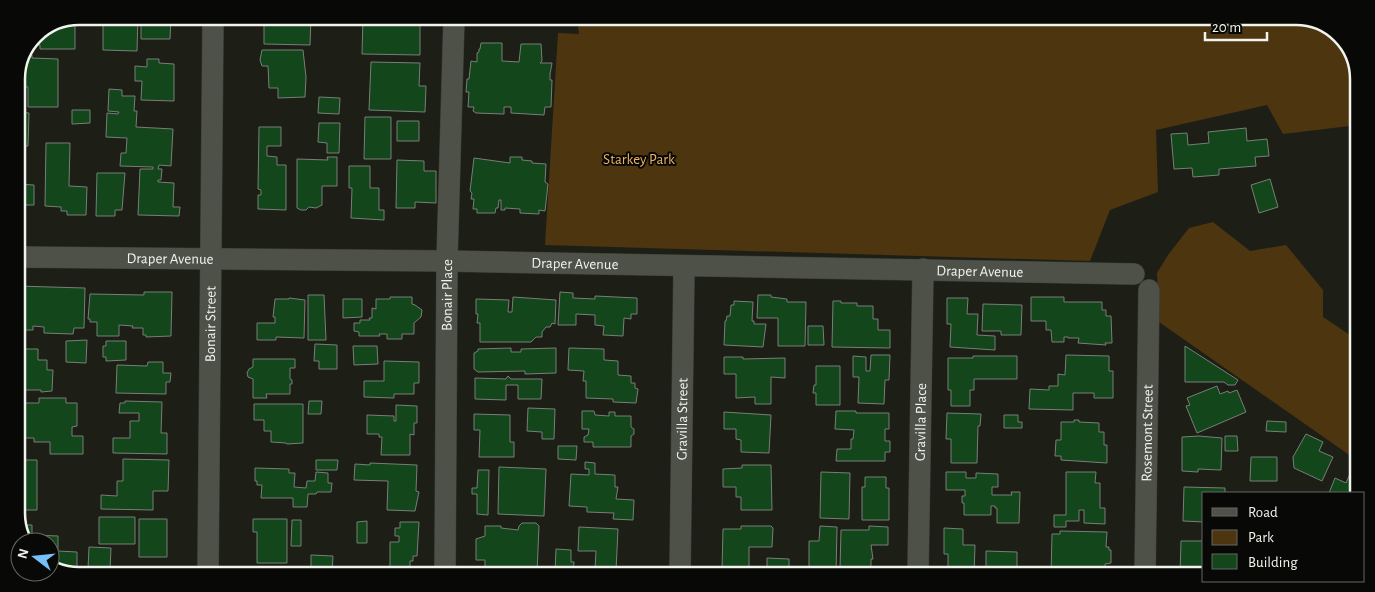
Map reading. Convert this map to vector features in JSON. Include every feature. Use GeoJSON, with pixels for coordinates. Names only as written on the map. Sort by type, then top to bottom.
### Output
{"type":"FeatureCollection","features":[{"type":"Feature","properties":{"kind":"street","name":"Bonair Street"},"geometry":{"type":"LineString","coordinates":[[208,567],[213,25]]}},
{"type":"Feature","properties":{"kind":"street","name":"Bonair Place"},"geometry":{"type":"LineString","coordinates":[[445,567],[447,262],[454,25]]}},
{"type":"Feature","properties":{"kind":"street","name":"Draper Avenue"},"geometry":{"type":"LineString","coordinates":[[25,257],[923,269],[1134,274]]}},
{"type":"Feature","properties":{"kind":"street","name":"Gravilla Street"},"geometry":{"type":"LineString","coordinates":[[680,567],[684,266]]}},
{"type":"Feature","properties":{"kind":"street","name":"Gravilla Place"},"geometry":{"type":"LineString","coordinates":[[918,567],[923,269]]}},
{"type":"Feature","properties":{"kind":"street","name":"Rosemont Street"},"geometry":{"type":"LineString","coordinates":[[1145,567],[1149,290]]}},
{"type":"Feature","properties":{"kind":"green space","name":"Starkey Park"},"geometry":{"type":"Polygon","coordinates":[[[578,25],[1306,26],[1317,29],[1329,36],[1339,46],[1344,55],[1350,76],[1350,126],[1283,134],[1267,105],[1156,130],[1158,192],[1110,210],[1090,261],[545,245],[558,33],[579,34],[578,25]]]}},
{"type":"Feature","properties":{"kind":"green space"},"geometry":{"type":"Polygon","coordinates":[[[1213,222],[1250,251],[1286,245],[1323,290],[1323,317],[1350,335],[1350,456],[1159,322],[1157,273],[1189,228],[1213,222]]]}},
{"type":"Feature","properties":{"kind":"building"},"geometry":{"type":"Polygon","coordinates":[[[75,25],[75,49],[40,49],[40,45],[38,45],[49,34],[58,29],[75,25]]]}},
{"type":"Feature","properties":{"kind":"building"},"geometry":{"type":"Polygon","coordinates":[[[103,25],[138,25],[137,51],[103,50],[103,25]]]}},
{"type":"Feature","properties":{"kind":"building"},"geometry":{"type":"Polygon","coordinates":[[[141,25],[171,25],[170,39],[141,39],[141,25]]]}},
{"type":"Feature","properties":{"kind":"building"},"geometry":{"type":"Polygon","coordinates":[[[264,25],[311,25],[310,45],[264,44],[264,25]]]}},
{"type":"Feature","properties":{"kind":"building"},"geometry":{"type":"Polygon","coordinates":[[[363,25],[420,25],[420,55],[362,54],[363,25]]]}},
{"type":"Feature","properties":{"kind":"building"},"geometry":{"type":"Polygon","coordinates":[[[481,43],[502,43],[502,61],[519,62],[521,44],[541,44],[542,61],[540,63],[552,63],[550,74],[550,80],[552,80],[551,107],[545,107],[544,115],[511,113],[511,107],[504,107],[504,114],[476,113],[473,111],[474,107],[468,107],[469,92],[466,92],[467,79],[469,79],[471,61],[477,62],[477,53],[481,43]]]}},
{"type":"Feature","properties":{"kind":"building"},"geometry":{"type":"Polygon","coordinates":[[[262,50],[303,50],[306,77],[305,97],[278,98],[278,88],[269,88],[268,66],[262,66],[260,60],[262,50]]]}},
{"type":"Feature","properties":{"kind":"building"},"geometry":{"type":"Polygon","coordinates":[[[31,55],[32,58],[58,59],[58,107],[28,107],[28,87],[25,87],[25,76],[31,55]]]}},
{"type":"Feature","properties":{"kind":"building"},"geometry":{"type":"Polygon","coordinates":[[[147,59],[159,59],[159,63],[174,64],[174,101],[141,100],[142,81],[135,81],[135,66],[147,67],[147,59]]]}},
{"type":"Feature","properties":{"kind":"building"},"geometry":{"type":"Polygon","coordinates":[[[371,62],[420,63],[419,86],[426,86],[425,112],[369,110],[371,62]]]}},
{"type":"Feature","properties":{"kind":"building"},"geometry":{"type":"Polygon","coordinates":[[[109,89],[122,90],[122,96],[135,96],[134,111],[137,111],[136,127],[173,129],[171,166],[159,165],[158,169],[162,169],[161,180],[158,180],[158,182],[174,183],[173,207],[180,207],[179,216],[138,215],[140,169],[153,169],[153,167],[120,166],[121,153],[126,153],[127,138],[106,137],[107,113],[118,114],[119,112],[108,111],[109,89]]]}},
{"type":"Feature","properties":{"kind":"building"},"geometry":{"type":"Polygon","coordinates":[[[319,97],[340,98],[339,114],[318,113],[319,97]]]}},
{"type":"Feature","properties":{"kind":"building"},"geometry":{"type":"Polygon","coordinates":[[[72,110],[90,110],[90,123],[72,124],[72,110]]]}},
{"type":"Feature","properties":{"kind":"building"},"geometry":{"type":"Polygon","coordinates":[[[25,113],[29,113],[28,146],[25,146],[25,113]]]}},
{"type":"Feature","properties":{"kind":"building"},"geometry":{"type":"Polygon","coordinates":[[[365,117],[391,117],[391,159],[364,159],[365,117]]]}},
{"type":"Feature","properties":{"kind":"building"},"geometry":{"type":"Polygon","coordinates":[[[397,121],[419,121],[419,141],[397,141],[397,121]]]}},
{"type":"Feature","properties":{"kind":"building"},"geometry":{"type":"Polygon","coordinates":[[[319,123],[340,123],[339,153],[327,153],[327,143],[318,142],[319,123]]]}},
{"type":"Feature","properties":{"kind":"building"},"geometry":{"type":"Polygon","coordinates":[[[259,127],[281,127],[281,146],[267,146],[267,156],[277,157],[277,165],[286,165],[286,210],[258,209],[258,195],[261,195],[261,190],[258,189],[259,127]]]}},
{"type":"Feature","properties":{"kind":"building"},"geometry":{"type":"Polygon","coordinates":[[[1246,128],[1247,141],[1267,139],[1269,156],[1255,157],[1256,166],[1219,169],[1219,175],[1193,177],[1192,168],[1174,169],[1171,134],[1187,133],[1188,145],[1209,143],[1208,132],[1246,128]]]}},
{"type":"Feature","properties":{"kind":"building"},"geometry":{"type":"Polygon","coordinates":[[[46,143],[70,143],[69,186],[87,187],[86,215],[67,215],[67,211],[61,211],[61,207],[45,206],[46,143]]]}},
{"type":"Feature","properties":{"kind":"building"},"geometry":{"type":"Polygon","coordinates":[[[327,157],[337,157],[337,186],[322,186],[322,205],[316,208],[309,207],[306,210],[297,208],[297,159],[328,160],[327,157]]]}},
{"type":"Feature","properties":{"kind":"building"},"geometry":{"type":"Polygon","coordinates":[[[510,157],[522,157],[522,160],[532,161],[532,163],[546,164],[545,182],[548,184],[545,211],[539,210],[539,214],[520,213],[520,209],[505,208],[505,210],[501,210],[501,200],[499,200],[495,213],[477,213],[477,209],[473,209],[474,199],[471,199],[472,193],[470,191],[474,158],[510,163],[510,157]]]}},
{"type":"Feature","properties":{"kind":"building"},"geometry":{"type":"Polygon","coordinates":[[[397,160],[424,161],[424,171],[436,171],[436,203],[415,202],[415,208],[396,208],[397,160]]]}},
{"type":"Feature","properties":{"kind":"building"},"geometry":{"type":"Polygon","coordinates":[[[349,166],[370,166],[370,188],[379,188],[379,210],[384,210],[384,220],[351,218],[352,188],[349,188],[349,166]]]}},
{"type":"Feature","properties":{"kind":"building"},"geometry":{"type":"Polygon","coordinates":[[[97,173],[125,173],[122,210],[115,210],[115,216],[96,216],[97,173]]]}},
{"type":"Feature","properties":{"kind":"building"},"geometry":{"type":"Polygon","coordinates":[[[1270,179],[1278,207],[1259,213],[1251,185],[1270,179]]]}},
{"type":"Feature","properties":{"kind":"building"},"geometry":{"type":"Polygon","coordinates":[[[25,184],[34,185],[34,205],[25,205],[25,184]]]}},
{"type":"Feature","properties":{"kind":"building"},"geometry":{"type":"Polygon","coordinates":[[[25,286],[85,288],[84,328],[74,328],[73,334],[44,333],[44,327],[33,326],[33,330],[25,330],[25,286]]]}},
{"type":"Feature","properties":{"kind":"building"},"geometry":{"type":"Polygon","coordinates":[[[144,292],[172,292],[171,336],[146,337],[146,335],[143,335],[143,328],[119,325],[119,336],[97,336],[97,322],[90,322],[90,319],[88,319],[90,294],[144,295],[144,292]]]}},
{"type":"Feature","properties":{"kind":"building"},"geometry":{"type":"Polygon","coordinates":[[[560,292],[573,293],[573,298],[595,299],[595,296],[637,298],[637,314],[631,314],[631,319],[624,318],[623,336],[603,335],[604,326],[595,325],[595,315],[576,314],[576,325],[558,325],[560,292]]]}},
{"type":"Feature","properties":{"kind":"building"},"geometry":{"type":"Polygon","coordinates":[[[308,295],[324,295],[326,340],[308,340],[308,295]]]}},
{"type":"Feature","properties":{"kind":"building"},"geometry":{"type":"Polygon","coordinates":[[[758,295],[771,295],[771,297],[787,299],[787,302],[806,302],[805,346],[778,346],[778,318],[757,318],[758,295]]]}},
{"type":"Feature","properties":{"kind":"building"},"geometry":{"type":"Polygon","coordinates":[[[390,297],[412,297],[412,304],[422,310],[421,317],[414,323],[414,334],[402,334],[402,339],[387,339],[387,334],[359,336],[359,332],[354,331],[354,323],[360,323],[360,320],[370,320],[369,318],[372,318],[372,308],[376,309],[376,299],[390,299],[390,297]]]}},
{"type":"Feature","properties":{"kind":"building"},"geometry":{"type":"Polygon","coordinates":[[[513,297],[556,300],[555,324],[552,323],[550,327],[546,327],[542,332],[542,337],[536,337],[531,342],[480,342],[480,323],[477,323],[476,299],[509,300],[508,312],[512,312],[513,297]]]}},
{"type":"Feature","properties":{"kind":"building"},"geometry":{"type":"Polygon","coordinates":[[[1031,297],[1064,297],[1064,302],[1102,302],[1102,310],[1106,310],[1106,316],[1111,316],[1112,343],[1105,343],[1106,345],[1078,343],[1079,338],[1068,337],[1064,337],[1064,342],[1052,342],[1051,330],[1046,330],[1046,321],[1031,321],[1031,297]]]}},
{"type":"Feature","properties":{"kind":"building"},"geometry":{"type":"Polygon","coordinates":[[[947,298],[968,298],[967,314],[978,314],[977,335],[995,336],[995,350],[950,347],[951,324],[947,324],[947,298]]]}},
{"type":"Feature","properties":{"kind":"building"},"geometry":{"type":"Polygon","coordinates":[[[275,299],[305,300],[304,338],[276,337],[276,340],[257,340],[257,323],[275,323],[275,317],[273,317],[275,299]]]}},
{"type":"Feature","properties":{"kind":"building"},"geometry":{"type":"Polygon","coordinates":[[[343,299],[362,299],[362,317],[343,318],[343,299]]]}},
{"type":"Feature","properties":{"kind":"building"},"geometry":{"type":"Polygon","coordinates":[[[734,301],[753,302],[752,321],[754,321],[754,324],[766,324],[763,347],[724,345],[725,321],[727,316],[730,316],[731,305],[734,305],[734,301]]]}},
{"type":"Feature","properties":{"kind":"building"},"geometry":{"type":"Polygon","coordinates":[[[833,301],[857,303],[857,306],[873,306],[873,319],[878,319],[878,330],[890,330],[890,348],[832,347],[833,301]]]}},
{"type":"Feature","properties":{"kind":"building"},"geometry":{"type":"Polygon","coordinates":[[[983,304],[1022,305],[1021,335],[1001,335],[1001,331],[982,331],[983,304]]]}},
{"type":"Feature","properties":{"kind":"building"},"geometry":{"type":"Polygon","coordinates":[[[808,326],[823,326],[824,345],[808,345],[808,326]]]}},
{"type":"Feature","properties":{"kind":"building"},"geometry":{"type":"Polygon","coordinates":[[[87,340],[86,363],[66,362],[66,341],[87,340]]]}},
{"type":"Feature","properties":{"kind":"building"},"geometry":{"type":"Polygon","coordinates":[[[106,341],[126,341],[126,360],[106,361],[106,357],[103,357],[103,346],[106,346],[106,341]]]}},
{"type":"Feature","properties":{"kind":"building"},"geometry":{"type":"Polygon","coordinates":[[[315,344],[337,345],[337,369],[319,369],[319,361],[314,361],[315,344]]]}},
{"type":"Feature","properties":{"kind":"building"},"geometry":{"type":"Polygon","coordinates":[[[353,346],[377,346],[378,364],[354,365],[353,346]]]}},
{"type":"Feature","properties":{"kind":"building"},"geometry":{"type":"Polygon","coordinates":[[[1185,346],[1238,380],[1235,385],[1228,385],[1224,382],[1185,382],[1185,346]]]}},
{"type":"Feature","properties":{"kind":"building"},"geometry":{"type":"Polygon","coordinates":[[[511,348],[511,352],[521,352],[521,349],[556,348],[556,373],[525,374],[525,371],[478,372],[474,369],[474,353],[478,349],[511,348]]]}},
{"type":"Feature","properties":{"kind":"building"},"geometry":{"type":"Polygon","coordinates":[[[569,348],[604,349],[604,360],[618,361],[618,375],[631,376],[631,383],[635,383],[635,388],[638,389],[636,403],[613,402],[613,399],[586,398],[586,381],[583,381],[584,371],[568,370],[569,348]]]}},
{"type":"Feature","properties":{"kind":"building"},"geometry":{"type":"Polygon","coordinates":[[[25,349],[38,349],[38,360],[47,360],[47,370],[53,370],[52,391],[41,392],[41,390],[25,390],[25,349]]]}},
{"type":"Feature","properties":{"kind":"building"},"geometry":{"type":"Polygon","coordinates":[[[871,355],[890,355],[889,380],[885,380],[884,404],[858,403],[859,377],[853,377],[853,356],[866,357],[866,371],[870,371],[871,355]]]}},
{"type":"Feature","properties":{"kind":"building"},"geometry":{"type":"Polygon","coordinates":[[[1066,355],[1109,356],[1109,371],[1113,371],[1113,398],[1094,398],[1094,393],[1073,393],[1073,410],[1029,409],[1030,389],[1049,390],[1049,386],[1058,386],[1058,374],[1065,375],[1066,355]]]}},
{"type":"Feature","properties":{"kind":"building"},"geometry":{"type":"Polygon","coordinates":[[[973,356],[1017,356],[1017,379],[974,379],[974,390],[970,390],[970,406],[951,406],[951,390],[948,390],[948,358],[973,358],[973,356]]]}},
{"type":"Feature","properties":{"kind":"building"},"geometry":{"type":"Polygon","coordinates":[[[724,357],[743,357],[743,359],[785,358],[785,378],[771,377],[771,404],[755,404],[755,397],[736,398],[736,374],[724,374],[724,357]]]}},
{"type":"Feature","properties":{"kind":"building"},"geometry":{"type":"Polygon","coordinates":[[[253,359],[295,359],[295,368],[290,368],[292,384],[290,384],[290,394],[266,394],[267,398],[253,398],[253,379],[248,377],[247,373],[253,367],[253,359]]]}},
{"type":"Feature","properties":{"kind":"building"},"geometry":{"type":"Polygon","coordinates":[[[384,361],[419,362],[419,383],[414,383],[414,394],[394,394],[394,398],[364,397],[364,381],[384,381],[384,361]]]}},
{"type":"Feature","properties":{"kind":"building"},"geometry":{"type":"Polygon","coordinates":[[[148,362],[163,362],[163,373],[171,373],[170,382],[166,382],[166,394],[116,393],[117,365],[147,366],[148,362]]]}},
{"type":"Feature","properties":{"kind":"building"},"geometry":{"type":"Polygon","coordinates":[[[816,366],[840,366],[840,405],[816,405],[816,393],[813,393],[814,385],[816,385],[816,366]]]}},
{"type":"Feature","properties":{"kind":"building"},"geometry":{"type":"Polygon","coordinates":[[[508,376],[511,379],[542,379],[541,399],[518,399],[518,385],[506,385],[506,400],[475,399],[475,378],[506,379],[508,376]]]}},
{"type":"Feature","properties":{"kind":"building"},"geometry":{"type":"Polygon","coordinates":[[[1217,386],[1220,394],[1237,390],[1246,412],[1197,433],[1186,406],[1190,405],[1187,398],[1217,386]]]}},
{"type":"Feature","properties":{"kind":"building"},"geometry":{"type":"Polygon","coordinates":[[[39,398],[66,398],[66,403],[77,403],[77,426],[72,427],[72,436],[83,436],[83,454],[50,454],[50,442],[34,442],[34,438],[25,438],[25,403],[39,403],[39,398]]]}},
{"type":"Feature","properties":{"kind":"building"},"geometry":{"type":"Polygon","coordinates":[[[125,401],[162,402],[161,433],[167,433],[167,454],[113,453],[113,438],[130,438],[130,421],[139,421],[139,413],[119,413],[120,403],[125,403],[125,401]]]}},
{"type":"Feature","properties":{"kind":"building"},"geometry":{"type":"Polygon","coordinates":[[[309,401],[322,401],[321,414],[308,414],[309,401]]]}},
{"type":"Feature","properties":{"kind":"building"},"geometry":{"type":"Polygon","coordinates":[[[254,404],[303,404],[303,443],[271,442],[271,431],[264,431],[264,420],[254,420],[254,404]]]}},
{"type":"Feature","properties":{"kind":"building"},"geometry":{"type":"Polygon","coordinates":[[[396,405],[417,406],[417,423],[414,423],[414,435],[410,434],[410,455],[381,455],[382,437],[379,437],[379,434],[367,434],[367,415],[394,416],[394,421],[396,421],[396,405]]]}},
{"type":"Feature","properties":{"kind":"building"},"geometry":{"type":"Polygon","coordinates":[[[528,408],[555,409],[554,439],[542,439],[542,432],[527,431],[528,408]]]}},
{"type":"Feature","properties":{"kind":"building"},"geometry":{"type":"Polygon","coordinates":[[[582,411],[594,411],[595,415],[609,416],[609,412],[615,412],[615,416],[631,416],[631,427],[634,429],[634,434],[631,436],[631,447],[593,447],[593,442],[584,442],[584,437],[588,435],[589,429],[582,429],[582,411]]]}},
{"type":"Feature","properties":{"kind":"building"},"geometry":{"type":"Polygon","coordinates":[[[836,411],[889,413],[889,429],[885,429],[885,441],[890,441],[890,452],[885,452],[885,461],[836,461],[837,449],[851,449],[851,439],[853,439],[854,430],[835,429],[836,411]]]}},
{"type":"Feature","properties":{"kind":"building"},"geometry":{"type":"Polygon","coordinates":[[[724,412],[771,415],[769,453],[741,452],[741,440],[736,439],[736,429],[724,429],[724,412]]]}},
{"type":"Feature","properties":{"kind":"building"},"geometry":{"type":"Polygon","coordinates":[[[947,413],[981,414],[980,426],[978,426],[977,463],[951,463],[951,439],[946,439],[947,413]]]}},
{"type":"Feature","properties":{"kind":"building"},"geometry":{"type":"Polygon","coordinates":[[[474,414],[510,415],[510,442],[514,442],[514,457],[479,457],[480,430],[474,430],[474,414]]]}},
{"type":"Feature","properties":{"kind":"building"},"geometry":{"type":"Polygon","coordinates":[[[1004,415],[1018,415],[1018,422],[1022,422],[1022,428],[1004,428],[1004,415]]]}},
{"type":"Feature","properties":{"kind":"building"},"geometry":{"type":"Polygon","coordinates":[[[1074,420],[1099,423],[1099,432],[1104,432],[1104,445],[1107,445],[1107,463],[1061,460],[1061,456],[1055,456],[1056,440],[1061,440],[1061,422],[1074,422],[1074,420]]]}},
{"type":"Feature","properties":{"kind":"building"},"geometry":{"type":"Polygon","coordinates":[[[1267,421],[1286,422],[1286,432],[1266,431],[1267,421]]]}},
{"type":"Feature","properties":{"kind":"building"},"geometry":{"type":"Polygon","coordinates":[[[1306,434],[1323,442],[1319,451],[1333,457],[1322,481],[1294,468],[1293,457],[1306,434]]]}},
{"type":"Feature","properties":{"kind":"building"},"geometry":{"type":"Polygon","coordinates":[[[1225,436],[1237,436],[1238,451],[1225,451],[1225,436]]]}},
{"type":"Feature","properties":{"kind":"building"},"geometry":{"type":"Polygon","coordinates":[[[1182,437],[1222,438],[1221,470],[1198,469],[1198,472],[1182,471],[1182,437]]]}},
{"type":"Feature","properties":{"kind":"building"},"geometry":{"type":"Polygon","coordinates":[[[558,446],[577,446],[576,460],[558,459],[558,446]]]}},
{"type":"Feature","properties":{"kind":"building"},"geometry":{"type":"Polygon","coordinates":[[[1251,457],[1277,457],[1277,481],[1250,481],[1251,457]]]}},
{"type":"Feature","properties":{"kind":"building"},"geometry":{"type":"Polygon","coordinates":[[[123,459],[169,460],[168,491],[153,491],[153,510],[101,509],[101,495],[117,496],[117,481],[123,481],[123,459]]]}},
{"type":"Feature","properties":{"kind":"building"},"geometry":{"type":"Polygon","coordinates":[[[25,460],[37,460],[37,510],[25,510],[25,460]]]}},
{"type":"Feature","properties":{"kind":"building"},"geometry":{"type":"Polygon","coordinates":[[[316,460],[338,460],[337,470],[316,470],[316,460]]]}},
{"type":"Feature","properties":{"kind":"building"},"geometry":{"type":"Polygon","coordinates":[[[585,462],[595,463],[595,474],[615,475],[615,487],[618,487],[616,499],[634,500],[633,520],[613,519],[614,513],[587,512],[587,507],[569,506],[571,474],[589,475],[589,469],[585,469],[585,462]]]}},
{"type":"Feature","properties":{"kind":"building"},"geometry":{"type":"Polygon","coordinates":[[[370,463],[417,465],[416,491],[419,492],[415,511],[387,510],[388,481],[354,480],[355,464],[370,465],[370,463]]]}},
{"type":"Feature","properties":{"kind":"building"},"geometry":{"type":"Polygon","coordinates":[[[742,465],[771,465],[772,510],[741,510],[741,497],[736,497],[736,487],[723,487],[723,469],[742,468],[742,465]]]}},
{"type":"Feature","properties":{"kind":"building"},"geometry":{"type":"Polygon","coordinates":[[[499,467],[546,469],[544,516],[498,514],[499,467]]]}},
{"type":"Feature","properties":{"kind":"building"},"geometry":{"type":"Polygon","coordinates":[[[255,468],[289,469],[289,473],[295,473],[294,487],[306,488],[307,481],[315,481],[316,472],[328,473],[328,483],[332,483],[331,492],[308,494],[307,507],[293,507],[293,498],[261,498],[262,485],[257,485],[257,481],[255,481],[255,468]]]}},
{"type":"Feature","properties":{"kind":"building"},"geometry":{"type":"Polygon","coordinates":[[[478,470],[489,470],[488,515],[477,514],[477,494],[472,494],[472,488],[477,488],[478,470]]]}},
{"type":"Feature","properties":{"kind":"building"},"geometry":{"type":"Polygon","coordinates":[[[821,472],[850,473],[849,519],[820,518],[821,472]]]}},
{"type":"Feature","properties":{"kind":"building"},"geometry":{"type":"Polygon","coordinates":[[[946,472],[966,472],[966,478],[976,478],[976,473],[998,474],[998,487],[992,487],[992,495],[1012,495],[1011,492],[1020,492],[1019,523],[997,523],[997,508],[995,506],[991,506],[991,515],[964,515],[962,496],[965,496],[965,490],[946,490],[946,472]]]}},
{"type":"Feature","properties":{"kind":"building"},"geometry":{"type":"Polygon","coordinates":[[[1066,472],[1096,472],[1095,483],[1100,483],[1100,508],[1105,508],[1105,524],[1084,523],[1084,510],[1079,510],[1079,521],[1066,521],[1066,527],[1054,527],[1054,515],[1066,515],[1066,472]]]}},
{"type":"Feature","properties":{"kind":"building"},"geometry":{"type":"Polygon","coordinates":[[[1350,474],[1350,492],[1329,492],[1335,478],[1346,483],[1350,474]]]}},
{"type":"Feature","properties":{"kind":"building"},"geometry":{"type":"Polygon","coordinates":[[[865,477],[886,477],[886,488],[889,488],[889,520],[862,520],[862,487],[865,487],[865,477]]]}},
{"type":"Feature","properties":{"kind":"building"},"geometry":{"type":"Polygon","coordinates":[[[1184,487],[1225,488],[1225,492],[1202,492],[1202,522],[1183,521],[1184,487]]]}},
{"type":"Feature","properties":{"kind":"building"},"geometry":{"type":"Polygon","coordinates":[[[99,517],[135,517],[135,544],[99,544],[99,517]]]}},
{"type":"Feature","properties":{"kind":"building"},"geometry":{"type":"Polygon","coordinates":[[[139,519],[167,519],[167,557],[139,557],[139,519]]]}},
{"type":"Feature","properties":{"kind":"building"},"geometry":{"type":"Polygon","coordinates":[[[253,519],[287,519],[287,563],[257,563],[257,532],[253,532],[253,519]]]}},
{"type":"Feature","properties":{"kind":"building"},"geometry":{"type":"Polygon","coordinates":[[[292,520],[301,520],[301,546],[291,546],[292,520]]]}},
{"type":"Feature","properties":{"kind":"building"},"geometry":{"type":"Polygon","coordinates":[[[367,521],[367,543],[357,543],[357,522],[367,521]]]}},
{"type":"Feature","properties":{"kind":"building"},"geometry":{"type":"Polygon","coordinates":[[[400,522],[419,522],[417,556],[413,556],[413,561],[410,561],[410,567],[390,567],[390,542],[399,542],[399,536],[395,536],[395,528],[400,528],[400,522]]]}},
{"type":"Feature","properties":{"kind":"building"},"geometry":{"type":"Polygon","coordinates":[[[522,523],[536,523],[539,526],[537,567],[485,567],[485,560],[476,560],[476,539],[485,536],[485,526],[501,526],[501,528],[518,530],[522,523]]]}},
{"type":"Feature","properties":{"kind":"building"},"geometry":{"type":"Polygon","coordinates":[[[27,525],[32,525],[32,532],[29,532],[27,525]]]}},
{"type":"Feature","properties":{"kind":"building"},"geometry":{"type":"Polygon","coordinates":[[[741,526],[771,526],[773,528],[772,547],[749,547],[749,567],[722,567],[723,529],[741,529],[741,526]]]}},
{"type":"Feature","properties":{"kind":"building"},"geometry":{"type":"Polygon","coordinates":[[[820,526],[837,527],[836,567],[809,567],[809,541],[819,541],[820,526]]]}},
{"type":"Feature","properties":{"kind":"building"},"geometry":{"type":"Polygon","coordinates":[[[869,526],[888,527],[888,545],[871,545],[873,559],[871,559],[871,567],[840,567],[841,530],[869,530],[869,526]]]}},
{"type":"Feature","properties":{"kind":"building"},"geometry":{"type":"Polygon","coordinates":[[[579,527],[618,529],[616,567],[595,567],[596,551],[578,551],[579,527]]]}},
{"type":"Feature","properties":{"kind":"building"},"geometry":{"type":"Polygon","coordinates":[[[944,528],[963,529],[963,545],[975,545],[974,567],[948,567],[948,554],[944,554],[944,528]]]}},
{"type":"Feature","properties":{"kind":"building"},"geometry":{"type":"Polygon","coordinates":[[[1060,531],[1107,532],[1106,547],[1109,547],[1109,550],[1111,550],[1111,563],[1105,564],[1105,567],[1051,567],[1052,534],[1060,534],[1060,531]]]}},
{"type":"Feature","properties":{"kind":"building"},"geometry":{"type":"Polygon","coordinates":[[[1181,541],[1202,541],[1202,567],[1180,567],[1181,541]]]}},
{"type":"Feature","properties":{"kind":"building"},"geometry":{"type":"Polygon","coordinates":[[[89,547],[111,548],[110,567],[88,567],[89,547]]]}},
{"type":"Feature","properties":{"kind":"building"},"geometry":{"type":"Polygon","coordinates":[[[556,549],[571,550],[571,562],[574,562],[574,567],[555,567],[556,549]]]}},
{"type":"Feature","properties":{"kind":"building"},"geometry":{"type":"Polygon","coordinates":[[[60,551],[77,552],[77,567],[60,564],[60,551]]]}},
{"type":"Feature","properties":{"kind":"building"},"geometry":{"type":"Polygon","coordinates":[[[986,551],[1017,552],[1017,567],[986,567],[986,551]]]}},
{"type":"Feature","properties":{"kind":"building"},"geometry":{"type":"Polygon","coordinates":[[[311,555],[333,556],[332,567],[311,567],[311,555]]]}},
{"type":"Feature","properties":{"kind":"building"},"geometry":{"type":"Polygon","coordinates":[[[767,558],[789,559],[789,567],[767,567],[767,558]]]}}]}
